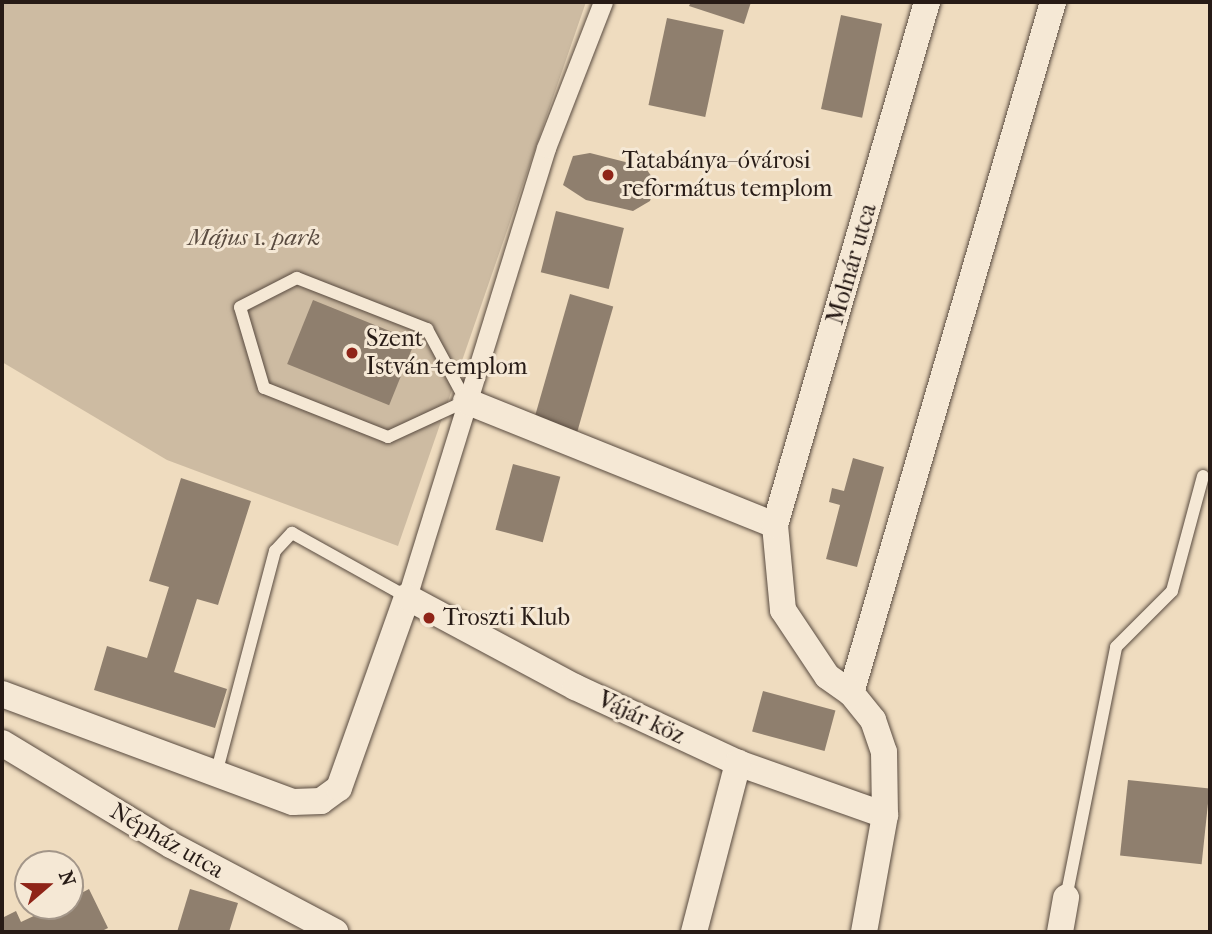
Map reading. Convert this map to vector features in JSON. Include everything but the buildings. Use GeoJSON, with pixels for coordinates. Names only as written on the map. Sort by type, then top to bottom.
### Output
{"type":"FeatureCollection","features":[{"type":"Feature","properties":{"kind":"street"},"geometry":{"type":"LineString","coordinates":[[2,694],[293,802],[321,801],[339,788],[407,597],[546,148],[603,2]]}},
{"type":"Feature","properties":{"kind":"street","name":"Molnár utca"},"geometry":{"type":"LineString","coordinates":[[864,932],[885,815],[884,752],[873,720],[851,693],[827,676],[804,648],[783,610],[775,526],[927,2]]}},
{"type":"Feature","properties":{"kind":"street"},"geometry":{"type":"LineString","coordinates":[[851,693],[1053,2]]}},
{"type":"Feature","properties":{"kind":"street"},"geometry":{"type":"LineString","coordinates":[[466,401],[775,526]]}},
{"type":"Feature","properties":{"kind":"street","name":"Vájár köz"},"geometry":{"type":"LineString","coordinates":[[407,597],[575,687],[738,763],[885,815]]}},
{"type":"Feature","properties":{"kind":"street","name":"Népház utca"},"geometry":{"type":"LineString","coordinates":[[2,743],[171,845],[335,932]]}},
{"type":"Feature","properties":{"kind":"street"},"geometry":{"type":"LineString","coordinates":[[694,932],[738,763]]}},
{"type":"Feature","properties":{"kind":"street"},"geometry":{"type":"LineString","coordinates":[[1060,932],[1066,898]]}},
{"type":"Feature","properties":{"kind":"lane"},"geometry":{"type":"LineString","coordinates":[[297,278],[427,329],[466,401],[388,437],[264,388],[240,307],[297,278]]}},
{"type":"Feature","properties":{"kind":"lane"},"geometry":{"type":"LineString","coordinates":[[1066,898],[1116,648],[1172,591],[1203,476]]}},
{"type":"Feature","properties":{"kind":"lane"},"geometry":{"type":"LineString","coordinates":[[216,774],[275,551],[292,533],[407,597]]}},
{"type":"Feature","properties":{"kind":"green space","name":"Május 1. park"},"geometry":{"type":"Polygon","coordinates":[[[2,2],[586,2],[398,546],[167,460],[2,362],[2,2]]]}},
{"type":"Feature","properties":{"kind":"place","name":"Tatabánya–óvárosi református templom"},"geometry":{"type":"Point","coordinates":[608,175]}},
{"type":"Feature","properties":{"kind":"place","name":"Szent István-templom"},"geometry":{"type":"Point","coordinates":[352,353]}},
{"type":"Feature","properties":{"kind":"place","name":"Troszti Klub"},"geometry":{"type":"Point","coordinates":[429,618]}}]}
